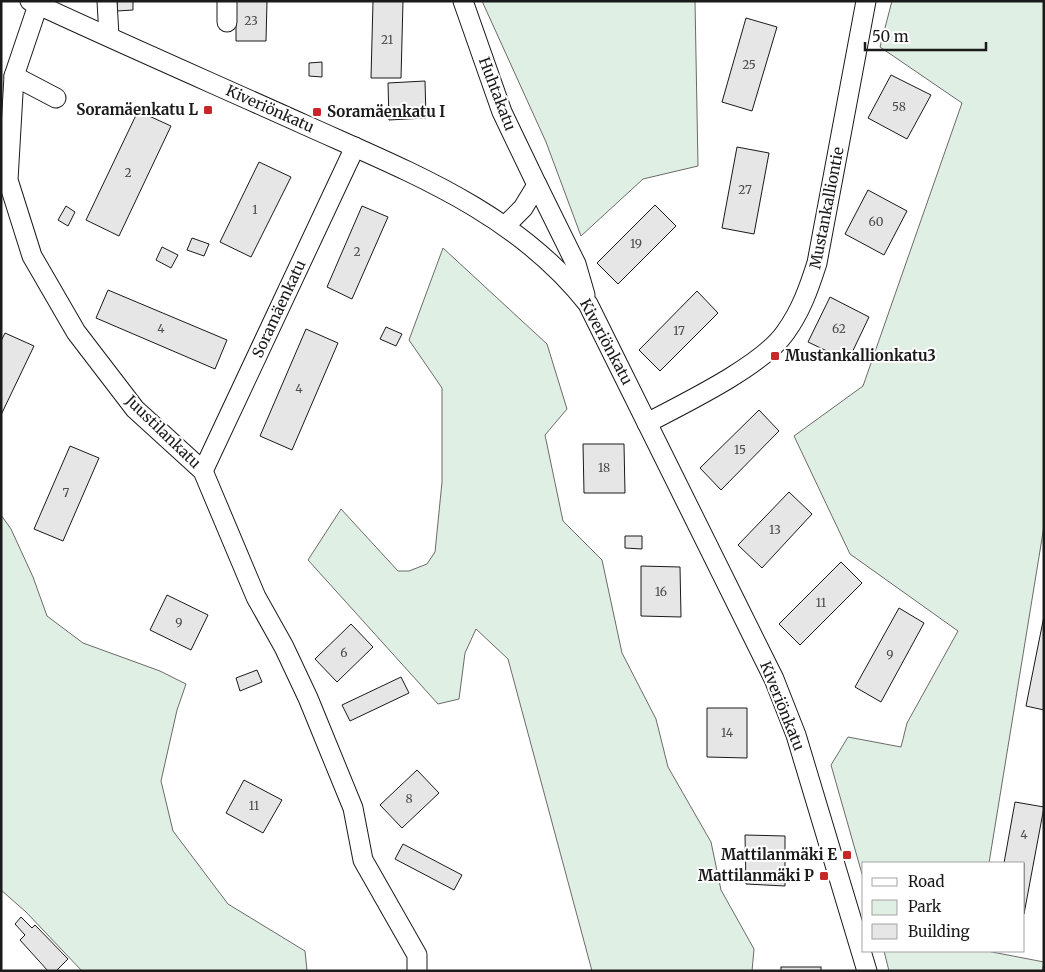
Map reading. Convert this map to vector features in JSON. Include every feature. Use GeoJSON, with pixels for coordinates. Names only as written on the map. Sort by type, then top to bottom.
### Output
{"type":"FeatureCollection","features":[{"type":"Feature","properties":{"kind":"street"},"geometry":{"type":"LineString","coordinates":[[107,1],[109,36]]}},
{"type":"Feature","properties":{"kind":"street"},"geometry":{"type":"LineString","coordinates":[[227,1],[227,22]]}},
{"type":"Feature","properties":{"kind":"street","name":"Huhtakatu"},"geometry":{"type":"LineString","coordinates":[[463,1],[502,112],[576,264],[588,304]]}},
{"type":"Feature","properties":{"kind":"street","name":"Mustankalliontie"},"geometry":{"type":"LineString","coordinates":[[647,424],[761,358],[784,335],[803,305],[818,264],[866,1]]}},
{"type":"Feature","properties":{"kind":"street","name":"Kiveriönkatu"},"geometry":{"type":"LineString","coordinates":[[34,3],[410,172],[506,225],[535,248],[570,281],[588,304],[774,679],[796,736],[867,971]]}},
{"type":"Feature","properties":{"kind":"street","name":"Juustilankatu"},"geometry":{"type":"LineString","coordinates":[[34,3],[14,76],[8,180],[32,256],[76,332],[136,410],[203,471],[256,597],[284,647],[308,698],[353,808],[363,860],[417,955],[417,971]]}},
{"type":"Feature","properties":{"kind":"street"},"geometry":{"type":"LineString","coordinates":[[14,76],[56,98]]}},
{"type":"Feature","properties":{"kind":"street","name":"Soramäenkatu"},"geometry":{"type":"LineString","coordinates":[[203,471],[354,147]]}},
{"type":"Feature","properties":{"kind":"street"},"geometry":{"type":"LineString","coordinates":[[506,225],[523,208],[537,185]]}},
{"type":"Feature","properties":{"kind":"green space"},"geometry":{"type":"Polygon","coordinates":[[[482,1],[695,1],[698,166],[643,179],[581,236],[546,142],[482,1]]]}},
{"type":"Feature","properties":{"kind":"green space"},"geometry":{"type":"Polygon","coordinates":[[[892,1],[1044,1],[1044,526],[989,862],[862,862],[862,874],[831,765],[848,737],[901,747],[907,723],[958,631],[850,554],[794,436],[863,386],[962,103],[880,47],[892,1]]]}},
{"type":"Feature","properties":{"kind":"green space"},"geometry":{"type":"Polygon","coordinates":[[[443,248],[547,344],[567,409],[545,435],[563,521],[602,560],[622,653],[656,719],[668,767],[711,842],[721,890],[754,949],[752,971],[592,971],[508,659],[476,629],[465,653],[459,699],[438,704],[308,560],[341,509],[398,571],[409,571],[427,564],[435,552],[442,482],[442,388],[409,340],[443,248]]]}},
{"type":"Feature","properties":{"kind":"green space"},"geometry":{"type":"Polygon","coordinates":[[[1,515],[11,529],[33,577],[47,616],[83,643],[160,671],[186,684],[177,710],[161,781],[173,831],[228,904],[305,951],[307,971],[82,971],[26,912],[1,890],[1,515]]]}},
{"type":"Feature","properties":{"kind":"green space"},"geometry":{"type":"Polygon","coordinates":[[[884,952],[992,952],[1044,962],[1042,971],[889,971],[884,952]]]}},
{"type":"Feature","properties":{"kind":"building"},"geometry":{"type":"Polygon","coordinates":[[[117,1],[133,1],[133,10],[117,11],[117,1]]]}},
{"type":"Feature","properties":{"kind":"building"},"geometry":{"type":"Polygon","coordinates":[[[236,1],[267,1],[266,41],[236,41],[236,1]]]}},
{"type":"Feature","properties":{"kind":"building"},"geometry":{"type":"Polygon","coordinates":[[[373,1],[403,1],[401,78],[371,78],[373,1]]]}},
{"type":"Feature","properties":{"kind":"building"},"geometry":{"type":"Polygon","coordinates":[[[746,18],[777,27],[752,111],[722,102],[746,18]]]}},
{"type":"Feature","properties":{"kind":"building"},"geometry":{"type":"Polygon","coordinates":[[[322,62],[322,77],[309,76],[309,63],[322,62]]]}},
{"type":"Feature","properties":{"kind":"building"},"geometry":{"type":"Polygon","coordinates":[[[891,75],[931,95],[907,139],[868,118],[891,75]]]}},
{"type":"Feature","properties":{"kind":"building"},"geometry":{"type":"Polygon","coordinates":[[[425,81],[426,118],[389,120],[388,83],[425,81]]]}},
{"type":"Feature","properties":{"kind":"building"},"geometry":{"type":"Polygon","coordinates":[[[138,111],[171,126],[119,236],[86,220],[138,111]]]}},
{"type":"Feature","properties":{"kind":"building"},"geometry":{"type":"Polygon","coordinates":[[[737,147],[769,153],[754,234],[722,228],[737,147]]]}},
{"type":"Feature","properties":{"kind":"building"},"geometry":{"type":"Polygon","coordinates":[[[259,162],[291,177],[251,257],[220,242],[259,162]]]}},
{"type":"Feature","properties":{"kind":"building"},"geometry":{"type":"Polygon","coordinates":[[[868,190],[907,211],[884,255],[845,234],[868,190]]]}},
{"type":"Feature","properties":{"kind":"building"},"geometry":{"type":"Polygon","coordinates":[[[655,205],[676,226],[618,284],[597,263],[655,205]]]}},
{"type":"Feature","properties":{"kind":"building"},"geometry":{"type":"Polygon","coordinates":[[[66,206],[75,212],[68,226],[58,220],[66,206]]]}},
{"type":"Feature","properties":{"kind":"building"},"geometry":{"type":"Polygon","coordinates":[[[362,206],[388,217],[352,299],[327,287],[362,206]]]}},
{"type":"Feature","properties":{"kind":"building"},"geometry":{"type":"Polygon","coordinates":[[[192,238],[209,244],[204,256],[187,250],[192,238]]]}},
{"type":"Feature","properties":{"kind":"building"},"geometry":{"type":"Polygon","coordinates":[[[162,247],[178,255],[171,268],[156,260],[162,247]]]}},
{"type":"Feature","properties":{"kind":"building"},"geometry":{"type":"Polygon","coordinates":[[[108,290],[227,340],[215,369],[96,318],[108,290]]]}},
{"type":"Feature","properties":{"kind":"building"},"geometry":{"type":"Polygon","coordinates":[[[697,291],[718,313],[660,371],[639,350],[697,291]]]}},
{"type":"Feature","properties":{"kind":"building"},"geometry":{"type":"Polygon","coordinates":[[[830,297],[869,317],[848,361],[808,342],[830,297]]]}},
{"type":"Feature","properties":{"kind":"building"},"geometry":{"type":"Polygon","coordinates":[[[386,327],[402,334],[396,346],[380,339],[386,327]]]}},
{"type":"Feature","properties":{"kind":"building"},"geometry":{"type":"Polygon","coordinates":[[[306,329],[338,343],[292,450],[260,436],[306,329]]]}},
{"type":"Feature","properties":{"kind":"building"},"geometry":{"type":"Polygon","coordinates":[[[5,333],[34,346],[1,415],[1,341],[5,333]]]}},
{"type":"Feature","properties":{"kind":"building"},"geometry":{"type":"Polygon","coordinates":[[[759,410],[779,431],[721,490],[700,468],[759,410]]]}},
{"type":"Feature","properties":{"kind":"building"},"geometry":{"type":"Polygon","coordinates":[[[583,444],[624,444],[625,493],[584,493],[583,444]]]}},
{"type":"Feature","properties":{"kind":"building"},"geometry":{"type":"Polygon","coordinates":[[[70,446],[99,458],[63,541],[34,529],[70,446]]]}},
{"type":"Feature","properties":{"kind":"building"},"geometry":{"type":"Polygon","coordinates":[[[789,492],[812,514],[762,568],[738,545],[789,492]]]}},
{"type":"Feature","properties":{"kind":"building"},"geometry":{"type":"Polygon","coordinates":[[[625,536],[642,536],[642,549],[625,548],[625,536]]]}},
{"type":"Feature","properties":{"kind":"building"},"geometry":{"type":"Polygon","coordinates":[[[841,562],[862,583],[800,645],[779,624],[841,562]]]}},
{"type":"Feature","properties":{"kind":"building"},"geometry":{"type":"Polygon","coordinates":[[[641,566],[680,567],[681,617],[641,616],[641,566]]]}},
{"type":"Feature","properties":{"kind":"building"},"geometry":{"type":"Polygon","coordinates":[[[167,595],[208,615],[191,650],[150,630],[167,595]]]}},
{"type":"Feature","properties":{"kind":"building"},"geometry":{"type":"Polygon","coordinates":[[[899,608],[924,623],[881,702],[855,687],[899,608]]]}},
{"type":"Feature","properties":{"kind":"building"},"geometry":{"type":"Polygon","coordinates":[[[1044,616],[1044,710],[1026,706],[1044,616]]]}},
{"type":"Feature","properties":{"kind":"building"},"geometry":{"type":"Polygon","coordinates":[[[351,624],[373,647],[337,682],[315,659],[351,624]]]}},
{"type":"Feature","properties":{"kind":"building"},"geometry":{"type":"Polygon","coordinates":[[[257,670],[262,682],[240,691],[236,678],[257,670]]]}},
{"type":"Feature","properties":{"kind":"building"},"geometry":{"type":"Polygon","coordinates":[[[401,677],[409,693],[350,721],[342,705],[401,677]]]}},
{"type":"Feature","properties":{"kind":"building"},"geometry":{"type":"Polygon","coordinates":[[[707,708],[747,708],[747,758],[707,757],[707,708]]]}},
{"type":"Feature","properties":{"kind":"building"},"geometry":{"type":"Polygon","coordinates":[[[417,770],[439,793],[402,828],[380,805],[417,770]]]}},
{"type":"Feature","properties":{"kind":"building"},"geometry":{"type":"Polygon","coordinates":[[[244,780],[282,800],[263,833],[226,813],[244,780]]]}},
{"type":"Feature","properties":{"kind":"building"},"geometry":{"type":"Polygon","coordinates":[[[1015,802],[1044,807],[1025,909],[1025,862],[1004,862],[1015,802]]]}},
{"type":"Feature","properties":{"kind":"building"},"geometry":{"type":"Polygon","coordinates":[[[745,835],[785,836],[785,886],[746,884],[745,835]]]}},
{"type":"Feature","properties":{"kind":"building"},"geometry":{"type":"Polygon","coordinates":[[[403,844],[462,875],[454,890],[395,859],[403,844]]]}},
{"type":"Feature","properties":{"kind":"building"},"geometry":{"type":"Polygon","coordinates":[[[21,917],[32,928],[35,925],[68,959],[56,971],[48,971],[20,940],[25,935],[15,924],[21,917]]]}},
{"type":"Feature","properties":{"kind":"building"},"geometry":{"type":"Polygon","coordinates":[[[781,967],[821,967],[821,971],[781,971],[781,967]]]}},
{"type":"Feature","properties":{"kind":"place","name":"Soramäenkatu L"},"geometry":{"type":"Point","coordinates":[208,110]}},
{"type":"Feature","properties":{"kind":"place","name":"Soramäenkatu I"},"geometry":{"type":"Point","coordinates":[317,112]}},
{"type":"Feature","properties":{"kind":"place","name":"Mustankallionkatu3"},"geometry":{"type":"Point","coordinates":[775,356]}},
{"type":"Feature","properties":{"kind":"place","name":"Mattilanmäki E"},"geometry":{"type":"Point","coordinates":[847,855]}},
{"type":"Feature","properties":{"kind":"place","name":"Mattilanmäki P"},"geometry":{"type":"Point","coordinates":[824,876]}}]}
